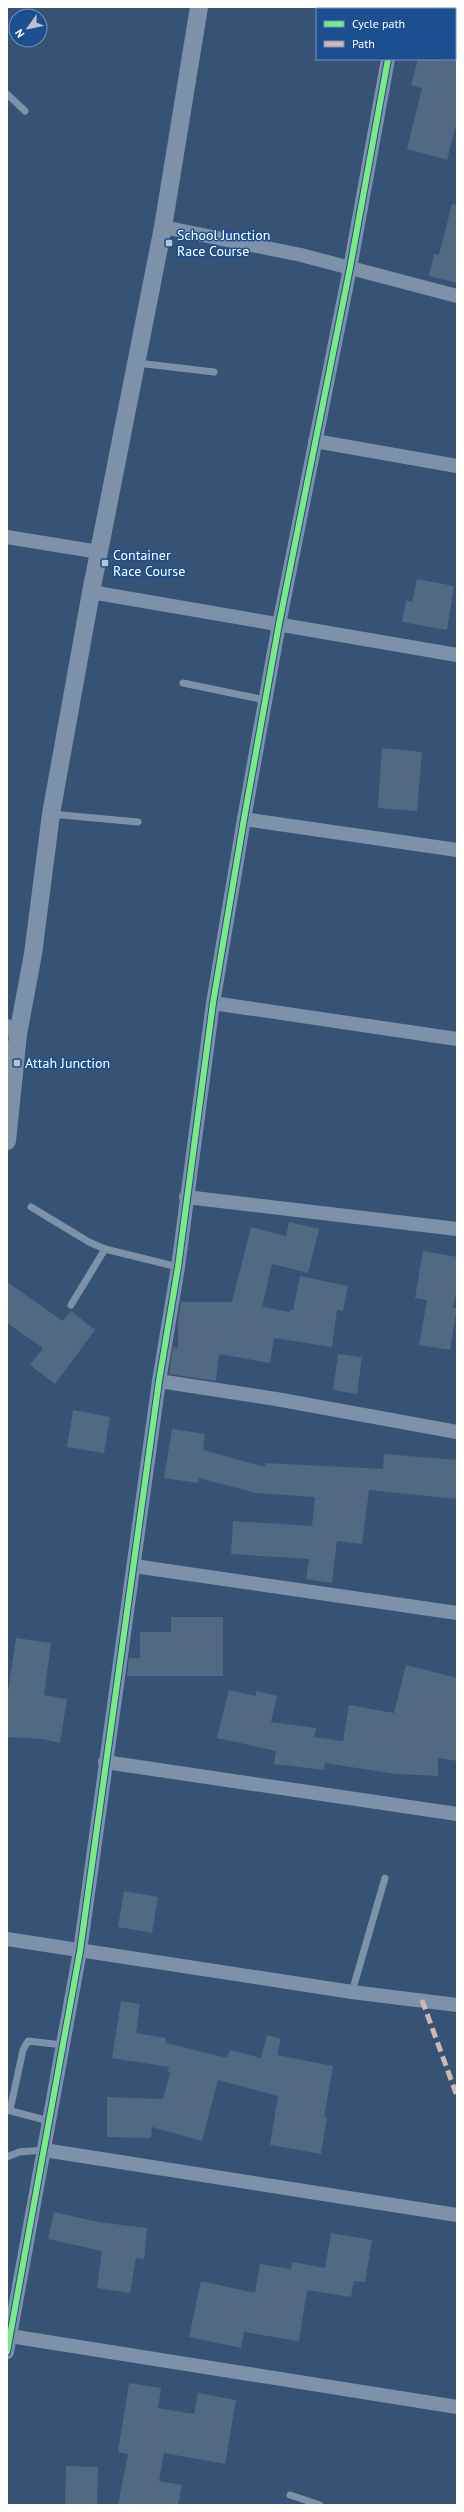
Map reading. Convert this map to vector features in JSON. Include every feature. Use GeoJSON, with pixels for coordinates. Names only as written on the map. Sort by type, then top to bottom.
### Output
{"type":"FeatureCollection","features":[{"type":"Feature","properties":{"kind":"street"},"geometry":{"type":"LineString","coordinates":[[7,1141],[12,1030],[33,954],[51,814],[91,592],[163,227],[199,7]]}},
{"type":"Feature","properties":{"kind":"street"},"geometry":{"type":"LineString","coordinates":[[7,2352],[80,1951],[159,1381],[178,1267],[186,1197],[213,1003],[279,624],[350,268],[388,60]]}},
{"type":"Feature","properties":{"kind":"street"},"geometry":{"type":"LineString","coordinates":[[163,227],[350,268],[457,296]]}},
{"type":"Feature","properties":{"kind":"street"},"geometry":{"type":"LineString","coordinates":[[315,441],[457,466]]}},
{"type":"Feature","properties":{"kind":"street"},"geometry":{"type":"LineString","coordinates":[[7,537],[100,552]]}},
{"type":"Feature","properties":{"kind":"street"},"geometry":{"type":"LineString","coordinates":[[91,592],[457,655]]}},
{"type":"Feature","properties":{"kind":"street"},"geometry":{"type":"LineString","coordinates":[[244,819],[457,850]]}},
{"type":"Feature","properties":{"kind":"street"},"geometry":{"type":"LineString","coordinates":[[213,1003],[457,1039]]}},
{"type":"Feature","properties":{"kind":"street"},"geometry":{"type":"LineString","coordinates":[[186,1197],[457,1229]]}},
{"type":"Feature","properties":{"kind":"street"},"geometry":{"type":"LineString","coordinates":[[159,1381],[276,1399],[457,1432]]}},
{"type":"Feature","properties":{"kind":"street"},"geometry":{"type":"LineString","coordinates":[[134,1566],[457,1613]]}},
{"type":"Feature","properties":{"kind":"street"},"geometry":{"type":"LineString","coordinates":[[105,1762],[457,1814]]}},
{"type":"Feature","properties":{"kind":"street"},"geometry":{"type":"LineString","coordinates":[[7,1939],[352,1992],[457,2005]]}},
{"type":"Feature","properties":{"kind":"street"},"geometry":{"type":"LineString","coordinates":[[44,2150],[457,2215]]}},
{"type":"Feature","properties":{"kind":"street"},"geometry":{"type":"LineString","coordinates":[[10,2336],[457,2407]]}},
{"type":"Feature","properties":{"kind":"lane"},"geometry":{"type":"LineString","coordinates":[[7,94],[25,111]]}},
{"type":"Feature","properties":{"kind":"lane"},"geometry":{"type":"LineString","coordinates":[[136,363],[214,372]]}},
{"type":"Feature","properties":{"kind":"lane"},"geometry":{"type":"LineString","coordinates":[[182,684],[265,700]]}},
{"type":"Feature","properties":{"kind":"lane"},"geometry":{"type":"LineString","coordinates":[[51,814],[138,822]]}},
{"type":"Feature","properties":{"kind":"lane"},"geometry":{"type":"LineString","coordinates":[[31,1207],[89,1242],[106,1249],[178,1267]]}},
{"type":"Feature","properties":{"kind":"lane"},"geometry":{"type":"LineString","coordinates":[[71,1306],[106,1249]]}},
{"type":"Feature","properties":{"kind":"lane"},"geometry":{"type":"LineString","coordinates":[[352,1992],[385,1878]]}},
{"type":"Feature","properties":{"kind":"lane"},"geometry":{"type":"LineString","coordinates":[[49,2121],[8,2110],[26,2044],[29,2040],[63,2045]]}},
{"type":"Feature","properties":{"kind":"lane"},"geometry":{"type":"LineString","coordinates":[[7,2157],[19,2152],[44,2150]]}},
{"type":"Feature","properties":{"kind":"lane"},"geometry":{"type":"LineString","coordinates":[[290,2495],[320,2505]]}},
{"type":"Feature","properties":{"kind":"building"},"geometry":{"type":"Polygon","coordinates":[[[418,60],[457,61],[457,121],[447,160],[407,149],[422,88],[411,85],[418,60]]]}},
{"type":"Feature","properties":{"kind":"building"},"geometry":{"type":"Polygon","coordinates":[[[452,204],[457,205],[457,283],[429,276],[434,254],[439,255],[452,204]]]}},
{"type":"Feature","properties":{"kind":"building"},"geometry":{"type":"Polygon","coordinates":[[[417,579],[454,586],[447,630],[402,622],[406,600],[412,602],[417,579]]]}},
{"type":"Feature","properties":{"kind":"building"},"geometry":{"type":"Polygon","coordinates":[[[382,748],[422,752],[417,811],[378,808],[382,748]]]}},
{"type":"Feature","properties":{"kind":"building"},"geometry":{"type":"Polygon","coordinates":[[[289,1222],[319,1229],[308,1273],[272,1264],[262,1307],[290,1312],[290,1310],[293,1310],[300,1276],[348,1286],[343,1311],[337,1310],[332,1347],[274,1338],[270,1363],[219,1354],[216,1381],[169,1374],[173,1347],[178,1348],[178,1321],[181,1302],[232,1302],[251,1227],[286,1236],[289,1222]]]}},
{"type":"Feature","properties":{"kind":"building"},"geometry":{"type":"Polygon","coordinates":[[[423,1251],[457,1257],[457,1287],[453,1308],[457,1308],[450,1350],[419,1345],[427,1300],[415,1298],[423,1251]]]}},
{"type":"Feature","properties":{"kind":"building"},"geometry":{"type":"Polygon","coordinates":[[[7,1282],[63,1321],[71,1311],[95,1330],[55,1384],[30,1365],[43,1348],[7,1323],[7,1282]]]}},
{"type":"Feature","properties":{"kind":"building"},"geometry":{"type":"Polygon","coordinates":[[[338,1354],[362,1357],[357,1394],[333,1390],[338,1354]]]}},
{"type":"Feature","properties":{"kind":"building"},"geometry":{"type":"Polygon","coordinates":[[[73,1410],[110,1417],[104,1453],[67,1447],[73,1410]]]}},
{"type":"Feature","properties":{"kind":"building"},"geometry":{"type":"Polygon","coordinates":[[[172,1429],[205,1434],[203,1450],[265,1467],[266,1463],[383,1469],[384,1454],[457,1460],[457,1499],[369,1490],[362,1544],[337,1541],[332,1583],[306,1579],[309,1559],[231,1554],[233,1521],[312,1526],[315,1497],[256,1493],[199,1478],[198,1483],[164,1478],[172,1429]]]}},
{"type":"Feature","properties":{"kind":"building"},"geometry":{"type":"Polygon","coordinates":[[[171,1617],[223,1617],[223,1676],[127,1676],[129,1658],[140,1658],[140,1632],[171,1632],[171,1617]]]}},
{"type":"Feature","properties":{"kind":"building"},"geometry":{"type":"Polygon","coordinates":[[[16,1638],[51,1643],[44,1695],[67,1699],[60,1743],[43,1739],[7,1737],[7,1698],[16,1638]]]}},
{"type":"Feature","properties":{"kind":"building"},"geometry":{"type":"Polygon","coordinates":[[[406,1665],[457,1678],[457,1761],[438,1758],[438,1776],[395,1774],[325,1763],[324,1770],[274,1764],[276,1751],[217,1738],[229,1690],[255,1696],[257,1691],[277,1696],[271,1722],[316,1728],[314,1737],[343,1741],[349,1705],[394,1713],[406,1665]]]}},
{"type":"Feature","properties":{"kind":"building"},"geometry":{"type":"Polygon","coordinates":[[[124,1891],[158,1897],[152,1933],[118,1927],[124,1891]]]}},
{"type":"Feature","properties":{"kind":"building"},"geometry":{"type":"Polygon","coordinates":[[[121,2001],[140,2004],[136,2033],[166,2038],[166,2043],[227,2058],[230,2050],[261,2058],[267,2035],[281,2039],[277,2055],[333,2066],[324,2117],[327,2117],[321,2154],[270,2145],[278,2096],[218,2080],[202,2141],[152,2127],[151,2138],[107,2137],[107,2097],[163,2099],[170,2073],[168,2072],[169,2067],[112,2058],[121,2001]]]}},
{"type":"Feature","properties":{"kind":"building"},"geometry":{"type":"Polygon","coordinates":[[[54,2212],[98,2222],[147,2228],[144,2259],[136,2258],[130,2293],[97,2288],[102,2251],[48,2239],[54,2212]]]}},
{"type":"Feature","properties":{"kind":"building"},"geometry":{"type":"Polygon","coordinates":[[[331,2233],[372,2240],[365,2282],[354,2281],[351,2297],[307,2290],[299,2341],[244,2332],[241,2348],[189,2337],[201,2281],[255,2293],[260,2264],[291,2269],[292,2262],[325,2268],[331,2233]]]}},
{"type":"Feature","properties":{"kind":"building"},"geometry":{"type":"Polygon","coordinates":[[[129,2383],[161,2388],[158,2408],[194,2414],[198,2393],[236,2400],[225,2464],[164,2453],[159,2481],[182,2485],[178,2505],[118,2505],[128,2454],[118,2452],[129,2383]]]}},
{"type":"Feature","properties":{"kind":"building"},"geometry":{"type":"Polygon","coordinates":[[[66,2466],[98,2467],[97,2505],[65,2505],[66,2466]]]}},
{"type":"Feature","properties":{"kind":"marked path"},"geometry":{"type":"LineString","coordinates":[[422,2000],[457,2096]]}},
{"type":"Feature","properties":{"kind":"cycle path"},"geometry":{"type":"LineString","coordinates":[[7,2352],[80,1951],[159,1381],[178,1267],[213,1003],[279,624],[350,268],[388,60]]}},
{"type":"Feature","properties":{"kind":"place","name":"School Junction Race Course"},"geometry":{"type":"Point","coordinates":[169,243]}},
{"type":"Feature","properties":{"kind":"place","name":"Container Race Course"},"geometry":{"type":"Point","coordinates":[105,563]}},
{"type":"Feature","properties":{"kind":"place","name":"Attah Junction"},"geometry":{"type":"Point","coordinates":[17,1063]}}]}
